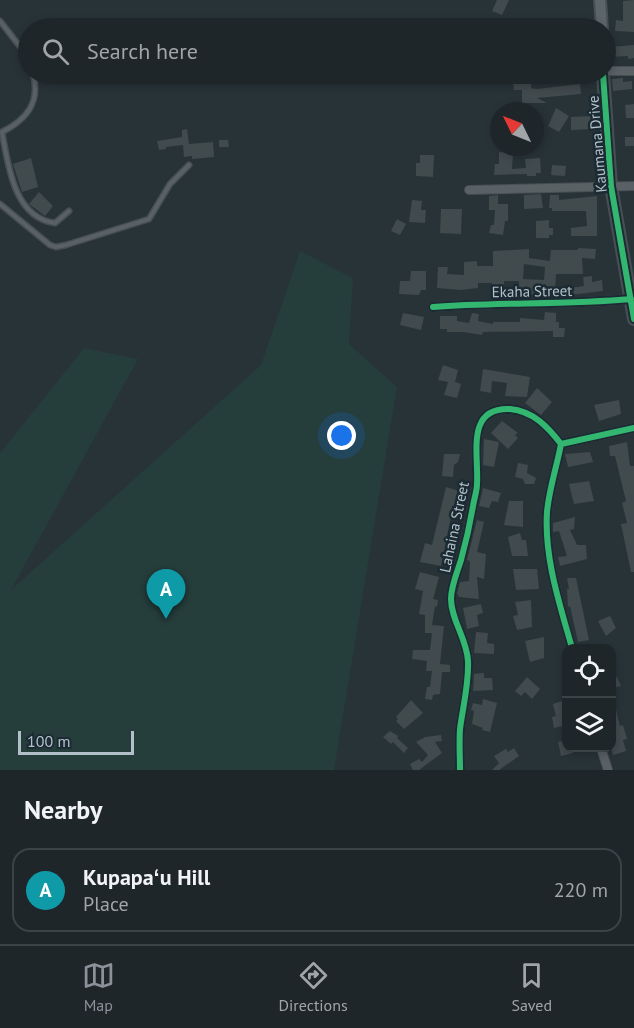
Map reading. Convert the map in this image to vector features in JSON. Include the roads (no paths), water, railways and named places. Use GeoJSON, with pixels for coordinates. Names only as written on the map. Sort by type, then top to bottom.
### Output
{"type":"FeatureCollection","features":[{"type":"Feature","properties":{"kind":"street"},"geometry":{"type":"LineString","coordinates":[[600,0],[601,18]]}},
{"type":"Feature","properties":{"kind":"street"},"geometry":{"type":"LineString","coordinates":[[616,72],[634,71]]}},
{"type":"Feature","properties":{"kind":"street","name":"Kaumana Drive"},"geometry":{"type":"LineString","coordinates":[[605,84],[611,186],[634,318]]}},
{"type":"Feature","properties":{"kind":"street"},"geometry":{"type":"LineString","coordinates":[[469,190],[634,186]]}},
{"type":"Feature","properties":{"kind":"street","name":"Ekaha Street"},"geometry":{"type":"LineString","coordinates":[[433,307],[631,299]]}},
{"type":"Feature","properties":{"kind":"street","name":"Lahaina Street"},"geometry":{"type":"LineString","coordinates":[[460,770],[460,731],[467,685],[468,660],[464,638],[451,601],[477,484],[476,436],[488,414],[501,409],[516,410],[533,416],[549,429],[561,444]]}},
{"type":"Feature","properties":{"kind":"street"},"geometry":{"type":"LineString","coordinates":[[571,644],[549,559],[547,524],[547,511],[561,444],[634,428]]}},
{"type":"Feature","properties":{"kind":"street"},"geometry":{"type":"LineString","coordinates":[[603,752],[608,770]]}},
{"type":"Feature","properties":{"kind":"lane"},"geometry":{"type":"LineString","coordinates":[[0,21],[18,44]]}},
{"type":"Feature","properties":{"kind":"lane"},"geometry":{"type":"LineString","coordinates":[[34,84],[35,93],[28,114],[17,124],[1,133],[8,169],[14,185],[30,210],[43,222],[55,224],[69,211]]}},
{"type":"Feature","properties":{"kind":"lane"},"geometry":{"type":"LineString","coordinates":[[0,204],[50,245],[56,247],[66,245],[149,219],[170,184],[189,165]]}},
{"type":"Feature","properties":{"kind":"place","name":"Kupapaʻu Hill"},"geometry":{"type":"Point","coordinates":[166,619]}}]}
